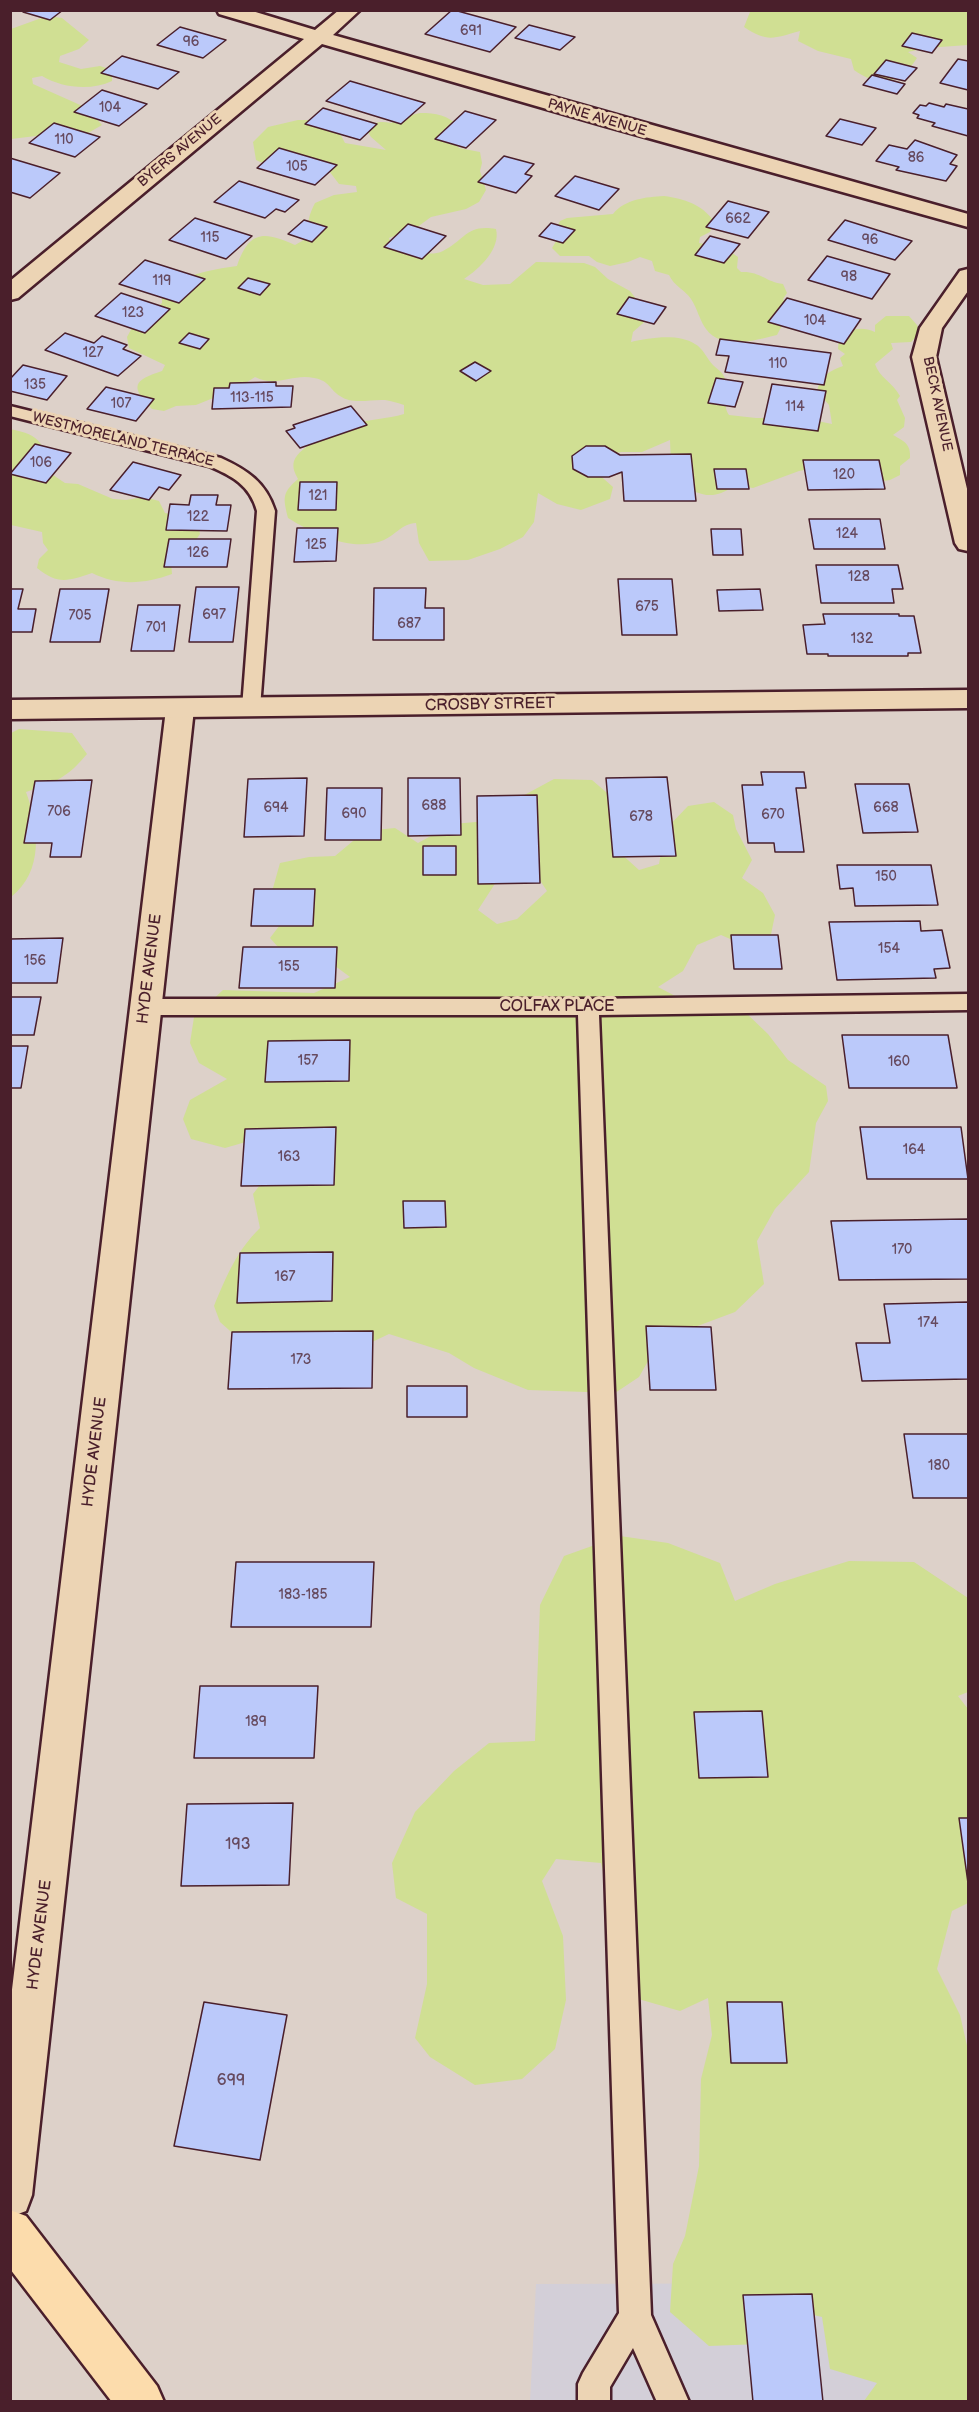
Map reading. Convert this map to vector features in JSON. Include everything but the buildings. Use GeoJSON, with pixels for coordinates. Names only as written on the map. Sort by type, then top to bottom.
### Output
{"type":"FeatureCollection","features":[{"type":"Feature","properties":{"kind":"main road"},"geometry":{"type":"LineString","coordinates":[[17,2255],[141,2402]]}},
{"type":"Feature","properties":{"kind":"street","name":"PAYNE AVENUE"},"geometry":{"type":"LineString","coordinates":[[226,10],[609,122],[969,221]]}},
{"type":"Feature","properties":{"kind":"street","name":"BYERS AVENUE"},"geometry":{"type":"LineString","coordinates":[[10,293],[351,10]]}},
{"type":"Feature","properties":{"kind":"street","name":"BECK AVENUE"},"geometry":{"type":"LineString","coordinates":[[969,276],[931,328],[924,357],[969,543]]}},
{"type":"Feature","properties":{"kind":"street","name":"CROSBY STREET"},"geometry":{"type":"LineString","coordinates":[[10,710],[969,699]]}},
{"type":"Feature","properties":{"kind":"street","name":"HYDE AVENUE"},"geometry":{"type":"LineString","coordinates":[[10,2195],[180,709]]}},
{"type":"Feature","properties":{"kind":"lane","name":"WESTMORELAND TERRACE"},"geometry":{"type":"LineString","coordinates":[[10,411],[215,462],[244,476],[262,494],[266,511],[251,708]]}},
{"type":"Feature","properties":{"kind":"lane","name":"COLFAX PLACE"},"geometry":{"type":"LineString","coordinates":[[146,1008],[588,1007],[969,1002]]}},
{"type":"Feature","properties":{"kind":"lane"},"geometry":{"type":"LineString","coordinates":[[588,1007],[635,2316],[673,2402]]}},
{"type":"Feature","properties":{"kind":"lane"},"geometry":{"type":"LineString","coordinates":[[594,2402],[594,2385],[635,2316]]}},
{"type":"Feature","properties":{"kind":"shaded area"},"geometry":{"type":"Polygon","coordinates":[[[873,2283],[888,2401],[530,2402],[536,2284],[873,2283]]]}},
{"type":"Feature","properties":{"kind":"green space"},"geometry":{"type":"Polygon","coordinates":[[[968,11],[968,45],[926,48],[908,52],[917,58],[904,74],[889,81],[872,80],[854,70],[851,59],[818,51],[798,41],[800,31],[771,38],[752,32],[744,27],[750,12],[968,11]]]}},
{"type":"Feature","properties":{"kind":"green space"},"geometry":{"type":"Polygon","coordinates":[[[47,16],[62,18],[89,40],[79,49],[60,56],[59,62],[81,69],[100,66],[112,70],[112,81],[95,86],[77,87],[58,83],[42,76],[32,78],[33,84],[87,108],[102,125],[76,140],[36,136],[11,139],[11,29],[47,16]]]}},
{"type":"Feature","properties":{"kind":"green space"},"geometry":{"type":"Polygon","coordinates":[[[420,113],[441,115],[459,127],[455,143],[459,148],[480,152],[482,163],[480,171],[486,190],[479,202],[466,209],[431,217],[416,228],[389,238],[392,245],[431,254],[443,251],[472,231],[486,228],[496,229],[495,244],[488,258],[464,279],[483,285],[510,284],[536,262],[584,263],[595,267],[608,279],[630,291],[650,317],[633,332],[631,342],[655,338],[680,338],[698,346],[703,351],[724,377],[726,407],[729,415],[756,418],[803,418],[832,424],[829,405],[817,391],[826,375],[843,366],[840,358],[845,354],[838,349],[839,337],[856,329],[875,332],[875,325],[886,316],[909,316],[917,325],[920,333],[911,342],[891,343],[893,349],[875,364],[900,396],[897,400],[905,418],[904,427],[893,435],[906,444],[910,453],[910,458],[900,466],[900,475],[890,480],[855,485],[820,467],[799,471],[753,488],[736,485],[720,493],[707,495],[678,484],[671,464],[670,440],[642,452],[621,452],[589,459],[595,471],[613,487],[610,499],[581,510],[557,504],[538,493],[534,522],[523,537],[500,549],[468,560],[429,561],[419,543],[416,523],[403,527],[384,540],[360,544],[334,540],[288,518],[285,496],[298,479],[293,464],[303,449],[346,426],[404,414],[404,405],[385,400],[345,399],[326,383],[314,378],[299,377],[271,381],[255,377],[238,388],[196,405],[176,406],[164,411],[152,409],[140,395],[138,385],[145,378],[162,371],[165,365],[129,348],[127,337],[134,324],[162,303],[162,292],[171,286],[198,274],[237,266],[247,246],[259,237],[275,237],[295,245],[311,236],[309,219],[315,203],[334,195],[357,192],[356,186],[339,184],[326,167],[269,166],[256,160],[253,142],[268,127],[298,120],[314,120],[338,130],[345,143],[386,150],[371,137],[366,129],[377,123],[391,123],[420,113]]]}},
{"type":"Feature","properties":{"kind":"green space"},"geometry":{"type":"Polygon","coordinates":[[[664,196],[692,203],[704,210],[714,221],[710,232],[700,237],[699,243],[725,248],[738,257],[737,268],[741,272],[753,273],[783,284],[787,293],[783,299],[790,310],[777,335],[740,342],[721,340],[706,329],[689,296],[669,275],[655,271],[652,261],[640,257],[610,266],[597,262],[589,256],[560,256],[552,248],[558,238],[556,229],[560,221],[567,218],[613,214],[630,202],[664,196]]]}},
{"type":"Feature","properties":{"kind":"green space"},"geometry":{"type":"Polygon","coordinates":[[[10,429],[29,434],[40,442],[50,473],[65,483],[78,484],[113,499],[126,500],[144,497],[159,501],[165,513],[181,516],[198,524],[200,534],[193,544],[171,563],[172,574],[142,582],[122,582],[92,573],[63,580],[51,577],[37,568],[39,559],[48,550],[43,543],[42,532],[11,525],[10,429]]]}},
{"type":"Feature","properties":{"kind":"green space"},"geometry":{"type":"Polygon","coordinates":[[[19,729],[72,733],[87,754],[74,768],[60,778],[26,792],[36,834],[34,862],[22,886],[11,897],[11,733],[19,729]]]}},
{"type":"Feature","properties":{"kind":"green space"},"geometry":{"type":"Polygon","coordinates":[[[554,779],[592,780],[613,798],[618,851],[639,870],[659,864],[665,830],[688,806],[714,802],[733,815],[736,829],[752,860],[742,878],[763,893],[775,915],[769,944],[744,945],[721,935],[697,945],[683,971],[658,987],[681,999],[744,1011],[768,1034],[788,1060],[826,1086],[828,1101],[816,1123],[809,1172],[775,1209],[757,1241],[764,1284],[735,1312],[660,1340],[639,1377],[615,1393],[528,1390],[474,1368],[449,1353],[389,1334],[353,1351],[256,1354],[220,1322],[214,1306],[239,1255],[260,1228],[253,1194],[280,1159],[263,1137],[225,1148],[191,1139],[183,1119],[190,1100],[227,1079],[199,1063],[190,1043],[194,1017],[223,990],[314,993],[350,977],[323,957],[286,956],[270,938],[286,917],[271,895],[280,863],[309,857],[335,856],[365,831],[395,828],[418,843],[453,824],[487,821],[507,865],[478,910],[497,924],[517,919],[547,891],[533,870],[517,799],[554,779]]]}},
{"type":"Feature","properties":{"kind":"green space"},"geometry":{"type":"Polygon","coordinates":[[[620,1536],[668,1543],[720,1563],[735,1601],[775,1584],[849,1561],[914,1562],[968,1598],[968,1692],[958,1696],[968,1709],[968,1903],[952,1911],[937,1969],[960,2015],[968,2050],[968,2401],[864,2401],[877,2383],[830,2369],[822,2317],[777,2306],[760,2344],[709,2346],[670,2312],[673,2264],[685,2236],[699,2166],[701,2079],[712,2035],[708,1998],[680,2011],[635,1998],[601,1863],[556,1859],[542,1881],[563,1936],[566,2000],[555,2049],[522,2079],[475,2085],[430,2057],[415,2038],[427,1984],[427,1914],[396,1898],[392,1863],[415,1812],[454,1771],[489,1743],[535,1741],[540,1605],[564,1556],[620,1536]]]}}]}
